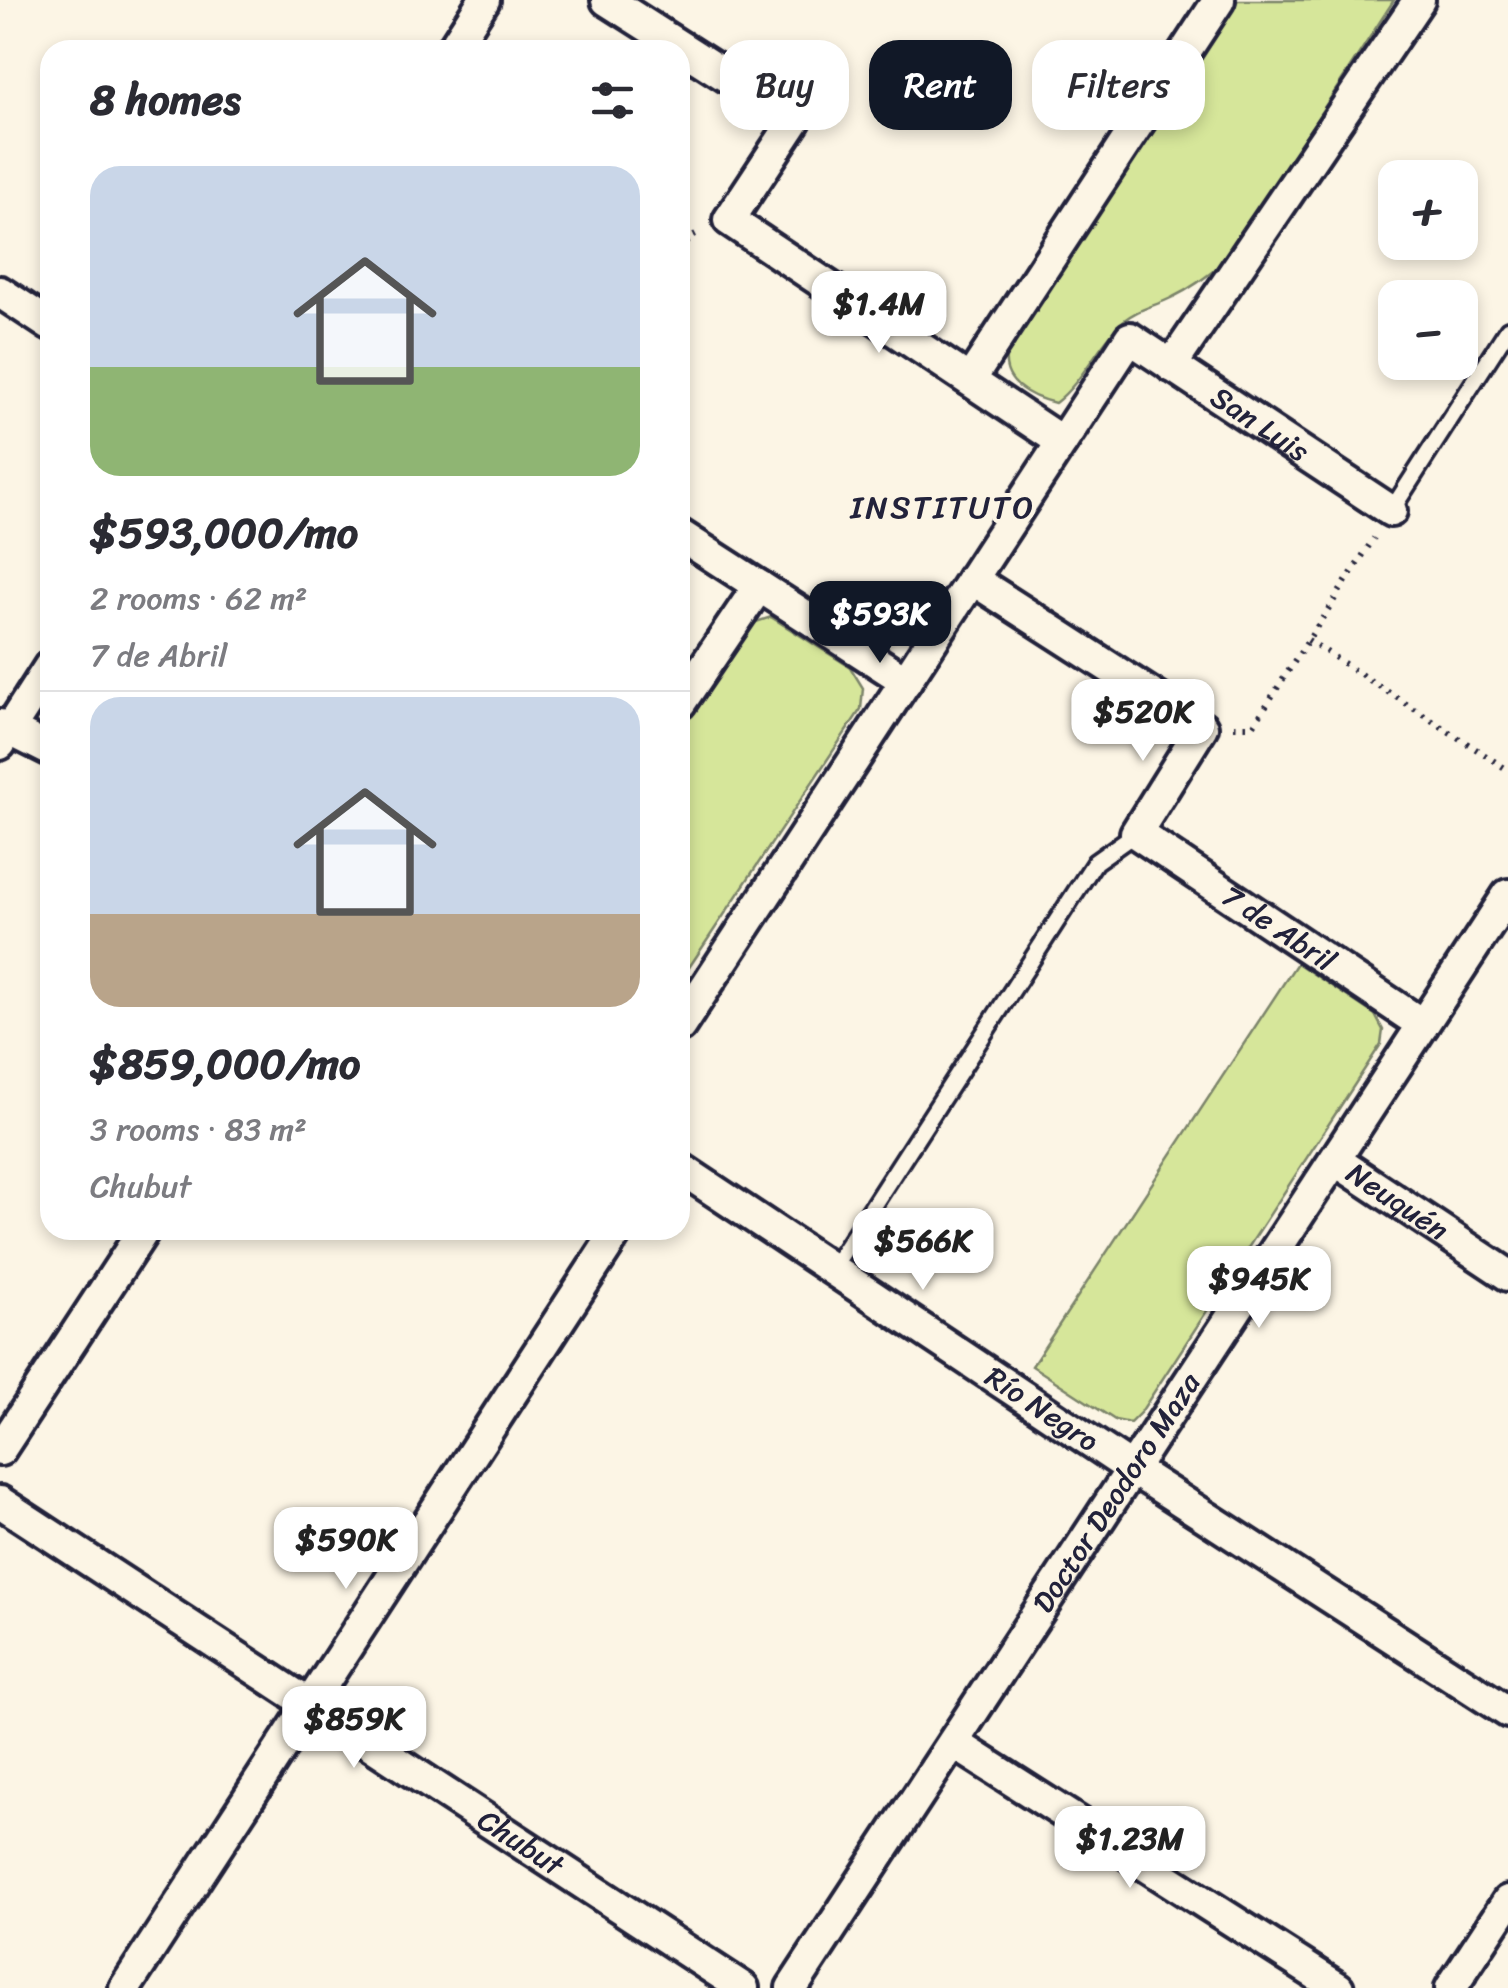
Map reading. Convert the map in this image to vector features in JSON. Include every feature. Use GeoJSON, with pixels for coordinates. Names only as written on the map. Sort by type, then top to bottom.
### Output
{"type":"FeatureCollection","features":[{"type":"Feature","properties":{"kind":"street"},"geometry":{"type":"LineString","coordinates":[[458,40],[484,0]]}},
{"type":"Feature","properties":{"kind":"street"},"geometry":{"type":"LineString","coordinates":[[607,0],[669,40]]}},
{"type":"Feature","properties":{"kind":"street"},"geometry":{"type":"LineString","coordinates":[[970,380],[1219,0]]}},
{"type":"Feature","properties":{"kind":"street"},"geometry":{"type":"LineString","coordinates":[[1171,366],[1419,0]]}},
{"type":"Feature","properties":{"kind":"street"},"geometry":{"type":"LineString","coordinates":[[690,53],[794,120],[729,220],[1062,442],[690,1011]]}},
{"type":"Feature","properties":{"kind":"street"},"geometry":{"type":"LineString","coordinates":[[0,292],[40,318]]}},
{"type":"Feature","properties":{"kind":"street","name":"San Luis"},"geometry":{"type":"LineString","coordinates":[[1062,442],[1130,338],[1390,511]]}},
{"type":"Feature","properties":{"kind":"street"},"geometry":{"type":"LineString","coordinates":[[690,541],[906,681]]}},
{"type":"Feature","properties":{"kind":"street"},"geometry":{"type":"LineString","coordinates":[[972,579],[1202,727],[1136,833]]}},
{"type":"Feature","properties":{"kind":"street"},"geometry":{"type":"LineString","coordinates":[[690,689],[759,586]]}},
{"type":"Feature","properties":{"kind":"street"},"geometry":{"type":"LineString","coordinates":[[40,680],[3,733],[40,746]]}},
{"type":"Feature","properties":{"kind":"street","name":"7 de Abril"},"geometry":{"type":"LineString","coordinates":[[1136,833],[1423,1025]]}},
{"type":"Feature","properties":{"kind":"street","name":"Doctor Deodoro Maza"},"geometry":{"type":"LineString","coordinates":[[792,1988],[1508,896]]}},
{"type":"Feature","properties":{"kind":"street","name":"Neuquén"},"geometry":{"type":"LineString","coordinates":[[1335,1160],[1508,1275]]}},
{"type":"Feature","properties":{"kind":"street","name":"Río Negro"},"geometry":{"type":"LineString","coordinates":[[690,1175],[1132,1469],[1508,1712]]}},
{"type":"Feature","properties":{"kind":"street"},"geometry":{"type":"LineString","coordinates":[[0,1450],[137,1240]]}},
{"type":"Feature","properties":{"kind":"street"},"geometry":{"type":"LineString","coordinates":[[124,1988],[611,1240]]}},
{"type":"Feature","properties":{"kind":"street","name":"Chubut"},"geometry":{"type":"LineString","coordinates":[[0,1502],[743,1988]]}},
{"type":"Feature","properties":{"kind":"street"},"geometry":{"type":"LineString","coordinates":[[954,1743],[1338,1988]]}},
{"type":"Feature","properties":{"kind":"street"},"geometry":{"type":"LineString","coordinates":[[1451,1988],[1508,1901]]}},
{"type":"Feature","properties":{"kind":"lane"},"geometry":{"type":"LineString","coordinates":[[1390,511],[1508,329]]}},
{"type":"Feature","properties":{"kind":"lane"},"geometry":{"type":"LineString","coordinates":[[832,1269],[1095,862],[1136,833]]}},
{"type":"Feature","properties":{"kind":"path"},"geometry":{"type":"LineString","coordinates":[[1202,727],[1252,726],[1390,511]]}},
{"type":"Feature","properties":{"kind":"path"},"geometry":{"type":"LineString","coordinates":[[1308,640],[1508,770]]}},
{"type":"Feature","properties":{"kind":"green space"},"geometry":{"type":"Polygon","coordinates":[[[1238,0],[1394,0],[1224,262],[1187,290],[1125,320],[1055,403],[1028,393],[1009,374],[1006,356],[1153,130],[1205,130],[1205,51],[1238,0]]]}},
{"type":"Feature","properties":{"kind":"green space"},"geometry":{"type":"Polygon","coordinates":[[[771,617],[850,667],[863,688],[861,709],[690,966],[690,714],[750,624],[771,617]]]}},
{"type":"Feature","properties":{"kind":"green space"},"geometry":{"type":"Polygon","coordinates":[[[1297,963],[1375,1015],[1383,1030],[1381,1044],[1141,1412],[1130,1423],[1115,1420],[1032,1366],[1297,963]]]}},
{"type":"Feature","properties":{"kind":"district","name":"INSTITUTO"},"geometry":{"type":"Point","coordinates":[943,507]}}]}
